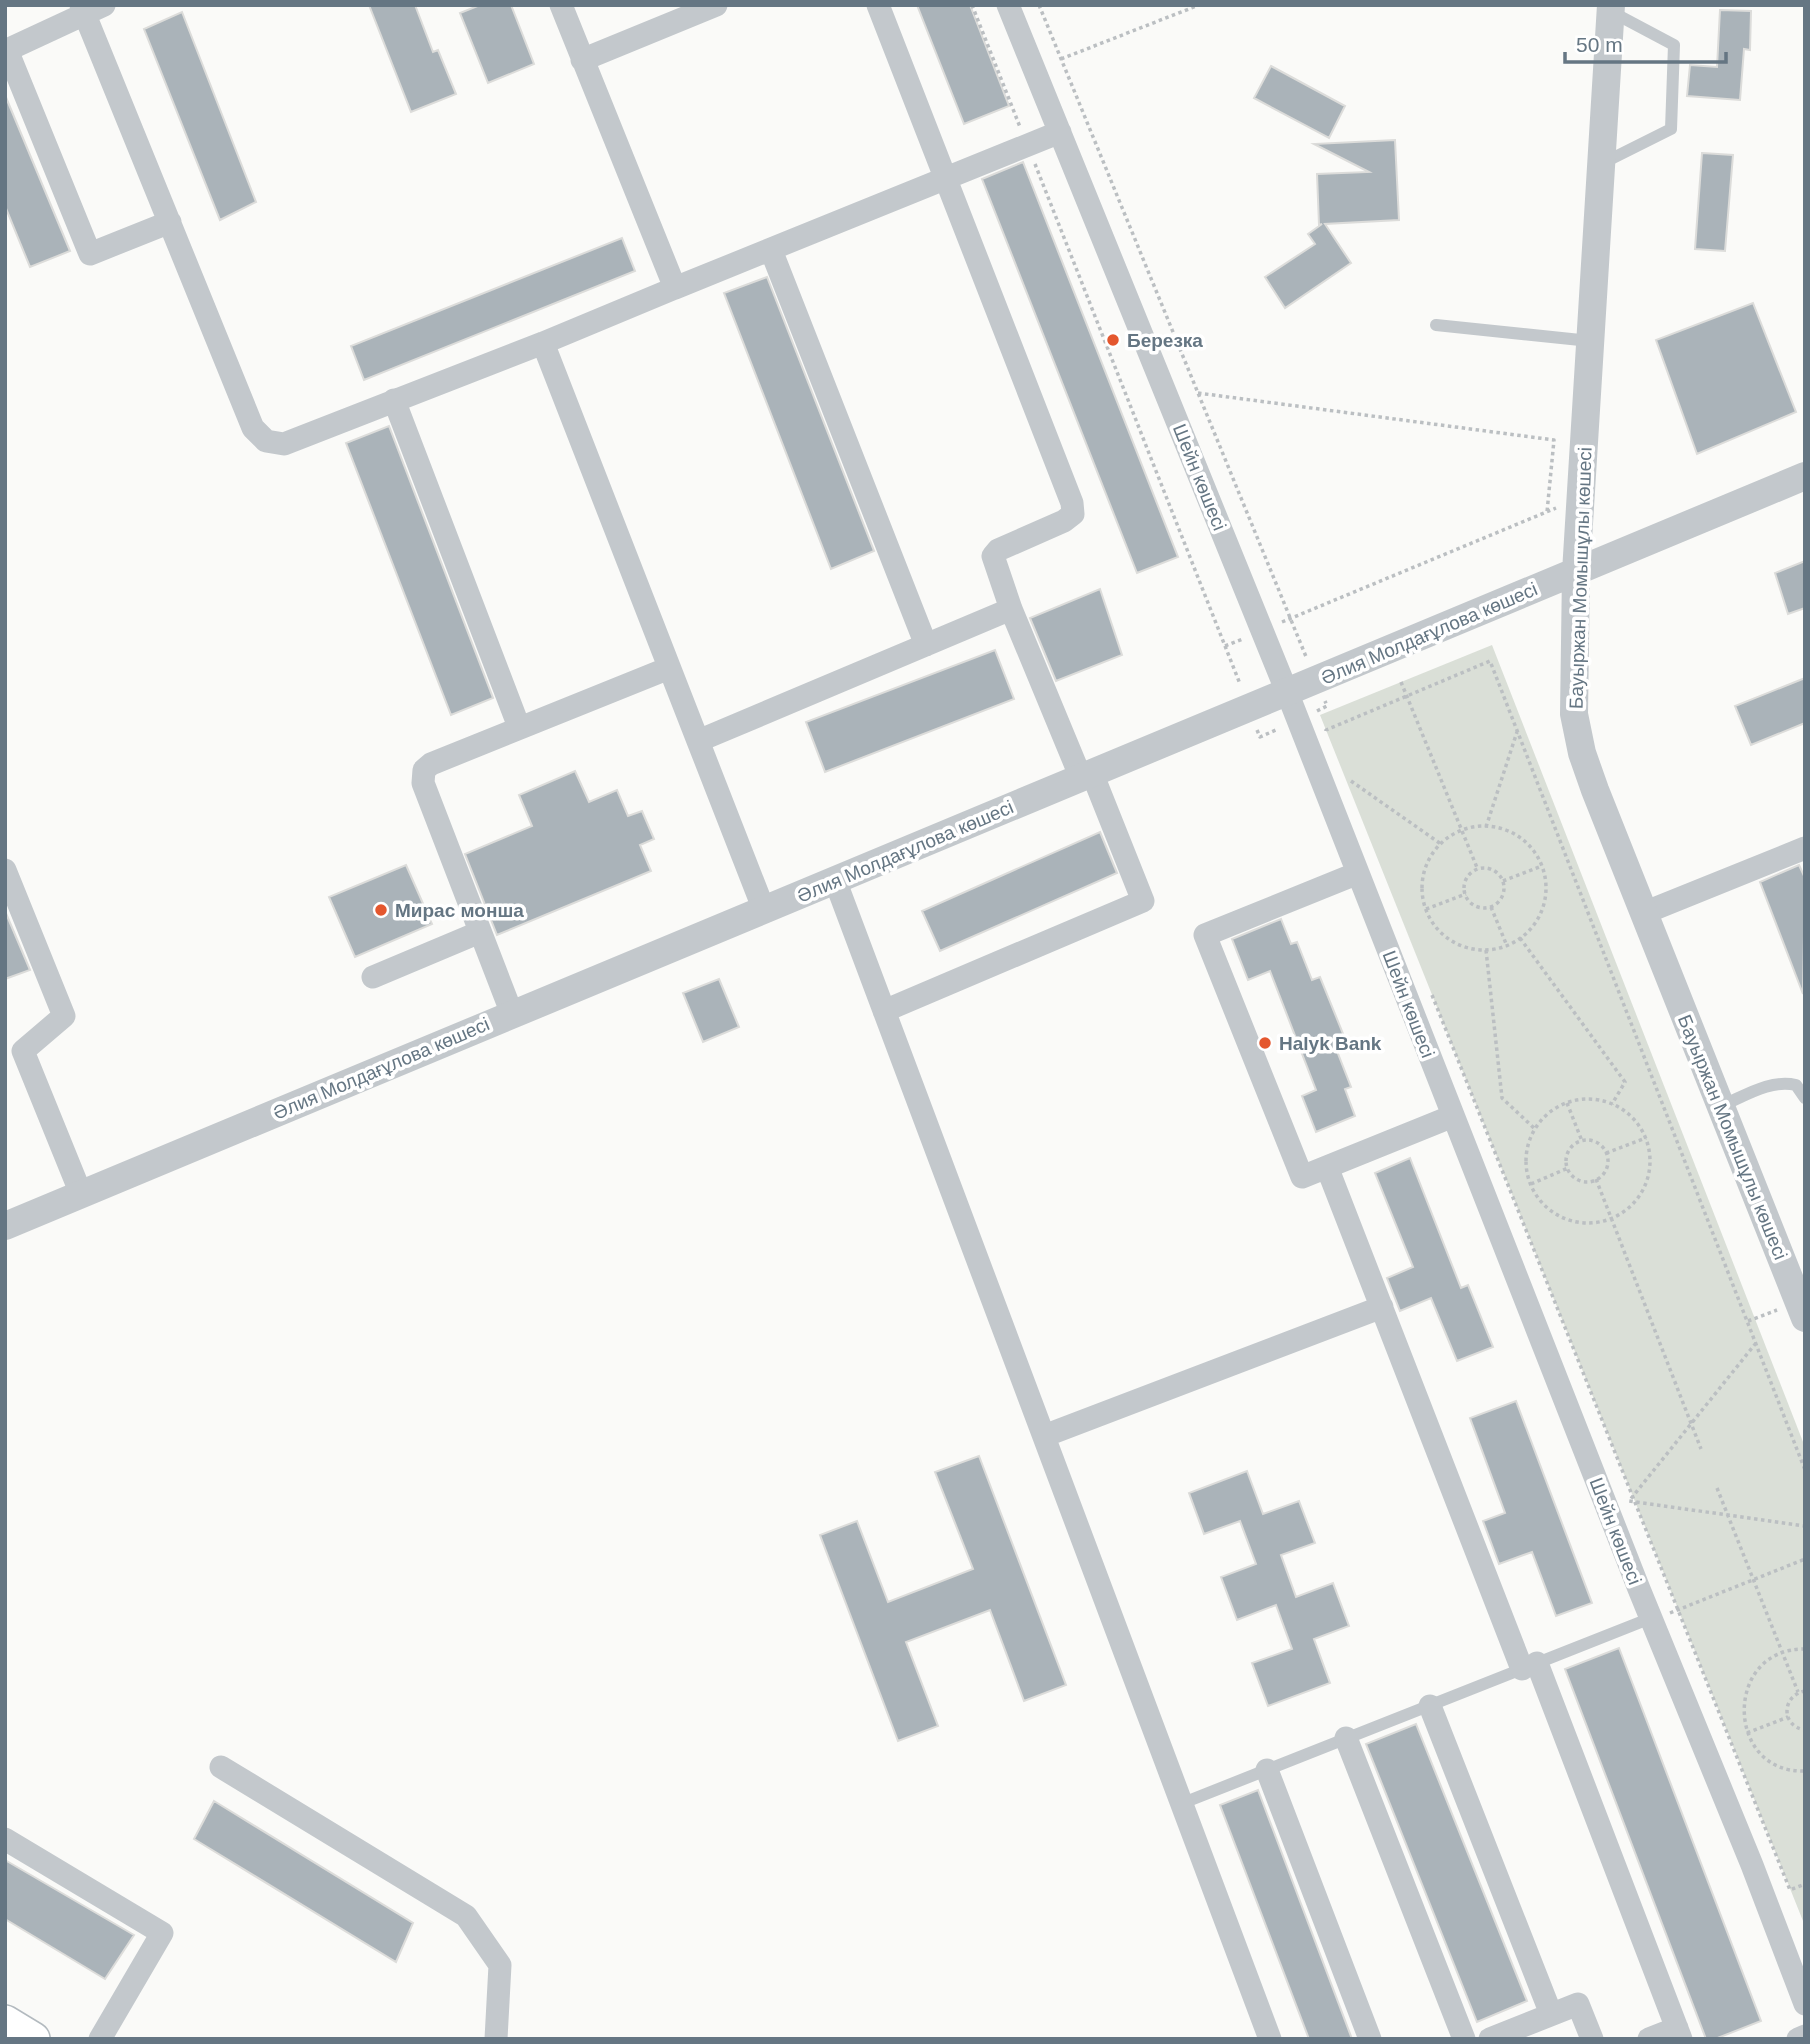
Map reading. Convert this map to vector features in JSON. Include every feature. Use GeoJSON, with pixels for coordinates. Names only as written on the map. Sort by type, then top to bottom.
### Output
{"type":"FeatureCollection","features":[{"type":"Feature","properties":{"kind":"main road"},"geometry":{"type":"LineString","coordinates":[[5,2022],[33,2039]]}},
{"type":"Feature","properties":{"kind":"street"},"geometry":{"type":"LineString","coordinates":[[561,5],[675,288]]}},
{"type":"Feature","properties":{"kind":"street"},"geometry":{"type":"LineString","coordinates":[[582,60],[716,5]]}},
{"type":"Feature","properties":{"kind":"street"},"geometry":{"type":"LineString","coordinates":[[878,5],[1073,503],[1073,514],[1064,521],[998,550],[993,556],[1011,609],[1143,901],[884,1011]]}},
{"type":"Feature","properties":{"kind":"street","name":"Шейн көшесі"},"geometry":{"type":"LineString","coordinates":[[1009,5],[1287,692],[1805,2004]]}},
{"type":"Feature","properties":{"kind":"street"},"geometry":{"type":"LineString","coordinates":[[170,222],[90,254],[6,51],[90,8],[170,222],[253,428],[266,441],[284,444],[1060,132]]}},
{"type":"Feature","properties":{"kind":"street","name":"Бауыржан Момышұлы көшесі"},"geometry":{"type":"LineString","coordinates":[[1611,8],[1576,572],[1574,714],[1582,753],[1595,790],[1802,1310]]}},
{"type":"Feature","properties":{"kind":"street"},"geometry":{"type":"LineString","coordinates":[[771,250],[926,645]]}},
{"type":"Feature","properties":{"kind":"street"},"geometry":{"type":"LineString","coordinates":[[543,342],[764,910]]}},
{"type":"Feature","properties":{"kind":"street"},"geometry":{"type":"LineString","coordinates":[[394,400],[519,727]]}},
{"type":"Feature","properties":{"kind":"street","name":"Әлия Молдағұлова көшесі"},"geometry":{"type":"LineString","coordinates":[[5,1226],[1805,476]]}},
{"type":"Feature","properties":{"kind":"street"},"geometry":{"type":"LineString","coordinates":[[698,741],[1011,609]]}},
{"type":"Feature","properties":{"kind":"street"},"geometry":{"type":"LineString","coordinates":[[512,1014],[423,783],[424,770],[431,764],[519,727],[669,668]]}},
{"type":"Feature","properties":{"kind":"street"},"geometry":{"type":"LineString","coordinates":[[1644,913],[1805,848]]}},
{"type":"Feature","properties":{"kind":"street"},"geometry":{"type":"LineString","coordinates":[[5,870],[64,1016],[23,1051],[81,1194]]}},
{"type":"Feature","properties":{"kind":"street"},"geometry":{"type":"LineString","coordinates":[[1358,873],[1205,935],[1302,1177],[1454,1116]]}},
{"type":"Feature","properties":{"kind":"street"},"geometry":{"type":"LineString","coordinates":[[835,880],[1270,2039]]}},
{"type":"Feature","properties":{"kind":"street"},"geometry":{"type":"LineString","coordinates":[[373,977],[480,932]]}},
{"type":"Feature","properties":{"kind":"street"},"geometry":{"type":"LineString","coordinates":[[1327,1167],[1679,2034],[1649,2039]]}},
{"type":"Feature","properties":{"kind":"street"},"geometry":{"type":"LineString","coordinates":[[1044,1436],[1382,1307]]}},
{"type":"Feature","properties":{"kind":"street"},"geometry":{"type":"LineString","coordinates":[[1430,1706],[1551,2014]]}},
{"type":"Feature","properties":{"kind":"street"},"geometry":{"type":"LineString","coordinates":[[1346,1738],[1464,2039]]}},
{"type":"Feature","properties":{"kind":"street"},"geometry":{"type":"LineString","coordinates":[[221,1767],[466,1916],[500,1965],[496,2039]]}},
{"type":"Feature","properties":{"kind":"street"},"geometry":{"type":"LineString","coordinates":[[1267,1770],[1370,2039]]}},
{"type":"Feature","properties":{"kind":"street"},"geometry":{"type":"LineString","coordinates":[[5,1839],[162,1933],[100,2039]]}},
{"type":"Feature","properties":{"kind":"street"},"geometry":{"type":"LineString","coordinates":[[1490,2039],[1578,2004],[1591,2039]]}},
{"type":"Feature","properties":{"kind":"street"},"geometry":{"type":"LineString","coordinates":[[1798,2039],[1805,2036]]}},
{"type":"Feature","properties":{"kind":"lane"},"geometry":{"type":"LineString","coordinates":[[1601,164],[1671,129],[1674,45],[1611,8]]}},
{"type":"Feature","properties":{"kind":"lane"},"geometry":{"type":"LineString","coordinates":[[1436,325],[1590,341]]}},
{"type":"Feature","properties":{"kind":"lane"},"geometry":{"type":"LineString","coordinates":[[1721,1106],[1772,1084],[1796,1085],[1805,1098]]}},
{"type":"Feature","properties":{"kind":"lane"},"geometry":{"type":"LineString","coordinates":[[1183,1803],[1651,1618]]}},
{"type":"Feature","properties":{"kind":"path"},"geometry":{"type":"LineString","coordinates":[[972,5],[1249,708]]}},
{"type":"Feature","properties":{"kind":"path"},"geometry":{"type":"LineString","coordinates":[[1061,59],[1199,5]]}},
{"type":"Feature","properties":{"kind":"path"},"geometry":{"type":"LineString","coordinates":[[1198,394],[1554,440],[1547,512],[1225,646]]}},
{"type":"Feature","properties":{"kind":"path"},"geometry":{"type":"LineString","coordinates":[[1331,742],[1326,730],[1490,661],[1805,1470]]}},
{"type":"Feature","properties":{"kind":"path"},"geometry":{"type":"LineString","coordinates":[[1401,682],[1478,870]]}},
{"type":"Feature","properties":{"kind":"path"},"geometry":{"type":"LineString","coordinates":[[1486,827],[1517,732]]}},
{"type":"Feature","properties":{"kind":"path"},"geometry":{"type":"LineString","coordinates":[[1351,793],[1348,781],[1441,844]]}},
{"type":"Feature","properties":{"kind":"path"},"geometry":{"type":"LineString","coordinates":[[1486,827],[1501,829],[1519,837],[1533,851],[1542,866],[1546,890],[1542,910],[1531,929],[1507,946],[1495,950],[1474,950],[1454,943],[1437,930],[1426,909],[1422,892],[1424,873],[1432,855],[1441,844],[1462,830],[1486,827]]}},
{"type":"Feature","properties":{"kind":"path"},"geometry":{"type":"LineString","coordinates":[[1503,881],[1542,866]]}},
{"type":"Feature","properties":{"kind":"path"},"geometry":{"type":"LineString","coordinates":[[1478,870],[1494,871],[1503,881],[1501,899],[1491,907],[1473,904],[1465,894],[1469,875],[1478,870]]}},
{"type":"Feature","properties":{"kind":"path"},"geometry":{"type":"LineString","coordinates":[[1426,909],[1465,894]]}},
{"type":"Feature","properties":{"kind":"path"},"geometry":{"type":"LineString","coordinates":[[1491,907],[1507,946]]}},
{"type":"Feature","properties":{"kind":"path"},"geometry":{"type":"LineString","coordinates":[[1520,938],[1625,1082],[1612,1104]]}},
{"type":"Feature","properties":{"kind":"path"},"geometry":{"type":"LineString","coordinates":[[1486,950],[1502,1098],[1535,1129]]}},
{"type":"Feature","properties":{"kind":"path"},"geometry":{"type":"LineString","coordinates":[[1432,995],[1633,1496]]}},
{"type":"Feature","properties":{"kind":"path"},"geometry":{"type":"LineString","coordinates":[[1580,1099],[1612,1104],[1620,1107],[1635,1120],[1646,1138],[1650,1158],[1648,1178],[1639,1197],[1612,1218],[1585,1223],[1565,1219],[1548,1208],[1531,1184],[1527,1173],[1527,1152],[1535,1129],[1544,1116],[1567,1103],[1580,1099]]}},
{"type":"Feature","properties":{"kind":"path"},"geometry":{"type":"LineString","coordinates":[[1567,1103],[1582,1141]]}},
{"type":"Feature","properties":{"kind":"path"},"geometry":{"type":"LineString","coordinates":[[1606,1153],[1646,1138]]}},
{"type":"Feature","properties":{"kind":"path"},"geometry":{"type":"LineString","coordinates":[[1582,1141],[1598,1143],[1606,1153],[1607,1166],[1596,1179],[1579,1180],[1568,1168],[1569,1151],[1582,1141]]}},
{"type":"Feature","properties":{"kind":"path"},"geometry":{"type":"LineString","coordinates":[[1531,1184],[1568,1168]]}},
{"type":"Feature","properties":{"kind":"path"},"geometry":{"type":"LineString","coordinates":[[1596,1179],[1701,1450]]}},
{"type":"Feature","properties":{"kind":"path"},"geometry":{"type":"LineString","coordinates":[[1748,1322],[1802,1310]]}},
{"type":"Feature","properties":{"kind":"path"},"geometry":{"type":"LineString","coordinates":[[1756,1343],[1629,1501],[1805,1526]]}},
{"type":"Feature","properties":{"kind":"path"},"geometry":{"type":"LineString","coordinates":[[1717,1488],[1798,1692]]}},
{"type":"Feature","properties":{"kind":"path"},"geometry":{"type":"LineString","coordinates":[[1636,1502],[1790,1890],[1805,1884]]}},
{"type":"Feature","properties":{"kind":"path"},"geometry":{"type":"LineString","coordinates":[[1651,1618],[1678,1610],[1805,1559]]}},
{"type":"Feature","properties":{"kind":"path"},"geometry":{"type":"LineString","coordinates":[[1805,1649],[1782,1653],[1765,1663],[1752,1678],[1744,1696],[1743,1715],[1747,1733],[1759,1752],[1776,1765],[1796,1772],[1805,1771]]}},
{"type":"Feature","properties":{"kind":"path"},"geometry":{"type":"LineString","coordinates":[[1805,1690],[1798,1692],[1788,1701],[1788,1717],[1793,1726],[1805,1730]]}},
{"type":"Feature","properties":{"kind":"path"},"geometry":{"type":"LineString","coordinates":[[1747,1733],[1788,1717]]}},
{"type":"Feature","properties":{"kind":"shaded area"},"geometry":{"type":"Polygon","coordinates":[[[1492,645],[1805,1447],[1805,1926],[1320,715],[1492,645]]]}},
{"type":"Feature","properties":{"kind":"building"},"geometry":{"type":"Polygon","coordinates":[[[369,5],[415,5],[433,52],[438,50],[456,94],[411,112],[369,5]]]}},
{"type":"Feature","properties":{"kind":"building"},"geometry":{"type":"Polygon","coordinates":[[[480,5],[511,5],[534,64],[488,83],[460,13],[480,5]]]}},
{"type":"Feature","properties":{"kind":"building"},"geometry":{"type":"Polygon","coordinates":[[[917,5],[970,5],[1009,106],[964,124],[917,5]]]}},
{"type":"Feature","properties":{"kind":"building"},"geometry":{"type":"Polygon","coordinates":[[[1720,10],[1751,11],[1750,50],[1744,49],[1740,100],[1687,96],[1690,65],[1717,67],[1720,10]]]}},
{"type":"Feature","properties":{"kind":"building"},"geometry":{"type":"Polygon","coordinates":[[[182,12],[256,202],[220,220],[144,29],[182,12]]]}},
{"type":"Feature","properties":{"kind":"building"},"geometry":{"type":"Polygon","coordinates":[[[1271,66],[1345,106],[1329,138],[1254,98],[1271,66]]]}},
{"type":"Feature","properties":{"kind":"building"},"geometry":{"type":"Polygon","coordinates":[[[5,95],[70,251],[30,267],[5,206],[5,95]]]}},
{"type":"Feature","properties":{"kind":"building"},"geometry":{"type":"Polygon","coordinates":[[[1395,140],[1399,220],[1325,224],[1351,263],[1285,308],[1265,277],[1315,244],[1308,234],[1322,224],[1319,225],[1317,174],[1369,172],[1314,144],[1395,140]]]}},
{"type":"Feature","properties":{"kind":"building"},"geometry":{"type":"Polygon","coordinates":[[[1702,153],[1733,155],[1725,251],[1695,249],[1702,153]]]}},
{"type":"Feature","properties":{"kind":"building"},"geometry":{"type":"Polygon","coordinates":[[[1023,162],[1178,557],[1137,573],[982,179],[1023,162]]]}},
{"type":"Feature","properties":{"kind":"building"},"geometry":{"type":"Polygon","coordinates":[[[622,238],[635,271],[364,380],[351,346],[622,238]]]}},
{"type":"Feature","properties":{"kind":"building"},"geometry":{"type":"Polygon","coordinates":[[[767,277],[874,551],[831,569],[724,293],[767,277]]]}},
{"type":"Feature","properties":{"kind":"building"},"geometry":{"type":"Polygon","coordinates":[[[1753,303],[1796,412],[1697,454],[1656,340],[1753,303]]]}},
{"type":"Feature","properties":{"kind":"building"},"geometry":{"type":"Polygon","coordinates":[[[389,426],[493,698],[451,715],[346,443],[389,426]]]}},
{"type":"Feature","properties":{"kind":"building"},"geometry":{"type":"Polygon","coordinates":[[[1805,561],[1805,608],[1788,614],[1775,573],[1805,561]]]}},
{"type":"Feature","properties":{"kind":"building"},"geometry":{"type":"Polygon","coordinates":[[[1100,589],[1122,655],[1056,681],[1030,618],[1100,589]]]}},
{"type":"Feature","properties":{"kind":"building"},"geometry":{"type":"Polygon","coordinates":[[[995,650],[1014,699],[825,772],[806,722],[995,650]]]}},
{"type":"Feature","properties":{"kind":"building"},"geometry":{"type":"Polygon","coordinates":[[[1805,678],[1805,723],[1751,745],[1735,706],[1805,678]]]}},
{"type":"Feature","properties":{"kind":"building"},"geometry":{"type":"Polygon","coordinates":[[[575,771],[589,802],[617,790],[628,816],[642,811],[654,839],[640,845],[651,871],[497,935],[465,854],[532,826],[519,795],[575,771]]]}},
{"type":"Feature","properties":{"kind":"building"},"geometry":{"type":"Polygon","coordinates":[[[1100,832],[1117,873],[940,951],[922,911],[1100,832]]]}},
{"type":"Feature","properties":{"kind":"building","name":"Мирас монша"},"geometry":{"type":"Polygon","coordinates":[[[406,865],[432,924],[355,957],[329,897],[406,865]]]}},
{"type":"Feature","properties":{"kind":"building"},"geometry":{"type":"Polygon","coordinates":[[[1799,865],[1805,878],[1803,994],[1760,882],[1799,865]]]}},
{"type":"Feature","properties":{"kind":"building"},"geometry":{"type":"Polygon","coordinates":[[[5,911],[30,970],[5,979],[5,911]]]}},
{"type":"Feature","properties":{"kind":"building"},"geometry":{"type":"Polygon","coordinates":[[[1281,919],[1291,944],[1297,942],[1312,980],[1320,977],[1348,1046],[1337,1051],[1351,1087],[1345,1089],[1355,1116],[1316,1132],[1302,1096],[1316,1090],[1270,971],[1248,980],[1232,939],[1281,919]]]}},
{"type":"Feature","properties":{"kind":"building"},"geometry":{"type":"Polygon","coordinates":[[[719,979],[739,1027],[703,1042],[683,993],[719,979]]]}},
{"type":"Feature","properties":{"kind":"building"},"geometry":{"type":"Polygon","coordinates":[[[1410,1158],[1461,1288],[1468,1285],[1493,1347],[1457,1361],[1431,1298],[1400,1311],[1387,1278],[1413,1267],[1375,1173],[1410,1158]]]}},
{"type":"Feature","properties":{"kind":"building"},"geometry":{"type":"Polygon","coordinates":[[[1516,1401],[1592,1603],[1556,1616],[1532,1552],[1499,1564],[1483,1521],[1505,1513],[1470,1418],[1516,1401]]]}},
{"type":"Feature","properties":{"kind":"building"},"geometry":{"type":"Polygon","coordinates":[[[979,1456],[1066,1685],[1024,1701],[990,1610],[906,1642],[938,1726],[898,1741],[820,1535],[857,1521],[888,1602],[973,1569],[935,1472],[979,1456]]]}},
{"type":"Feature","properties":{"kind":"building"},"geometry":{"type":"Polygon","coordinates":[[[1247,1471],[1263,1514],[1299,1501],[1315,1543],[1281,1555],[1296,1597],[1333,1583],[1349,1626],[1314,1639],[1330,1683],[1268,1706],[1252,1663],[1292,1649],[1276,1605],[1237,1620],[1221,1577],[1256,1564],[1240,1521],[1204,1534],[1189,1493],[1247,1471]]]}},
{"type":"Feature","properties":{"kind":"building"},"geometry":{"type":"Polygon","coordinates":[[[1619,1648],[1761,2021],[1715,2039],[1706,2039],[1565,1669],[1619,1648]]]}},
{"type":"Feature","properties":{"kind":"building"},"geometry":{"type":"Polygon","coordinates":[[[1416,1724],[1527,2001],[1477,2022],[1366,1744],[1416,1724]]]}},
{"type":"Feature","properties":{"kind":"building"},"geometry":{"type":"Polygon","coordinates":[[[1258,1790],[1352,2039],[1309,2039],[1220,1805],[1258,1790]]]}},
{"type":"Feature","properties":{"kind":"building"},"geometry":{"type":"Polygon","coordinates":[[[214,1801],[413,1923],[396,1962],[194,1839],[214,1801]]]}},
{"type":"Feature","properties":{"kind":"building"},"geometry":{"type":"Polygon","coordinates":[[[5,1860],[134,1935],[105,1979],[5,1919],[5,1860]]]}},
{"type":"Feature","properties":{"kind":"place","name":"Березка"},"geometry":{"type":"Point","coordinates":[1113,340]}},
{"type":"Feature","properties":{"kind":"place","name":"Мирас монша"},"geometry":{"type":"Point","coordinates":[381,910]}},
{"type":"Feature","properties":{"kind":"place","name":"Halyk Bank"},"geometry":{"type":"Point","coordinates":[1265,1043]}}]}
